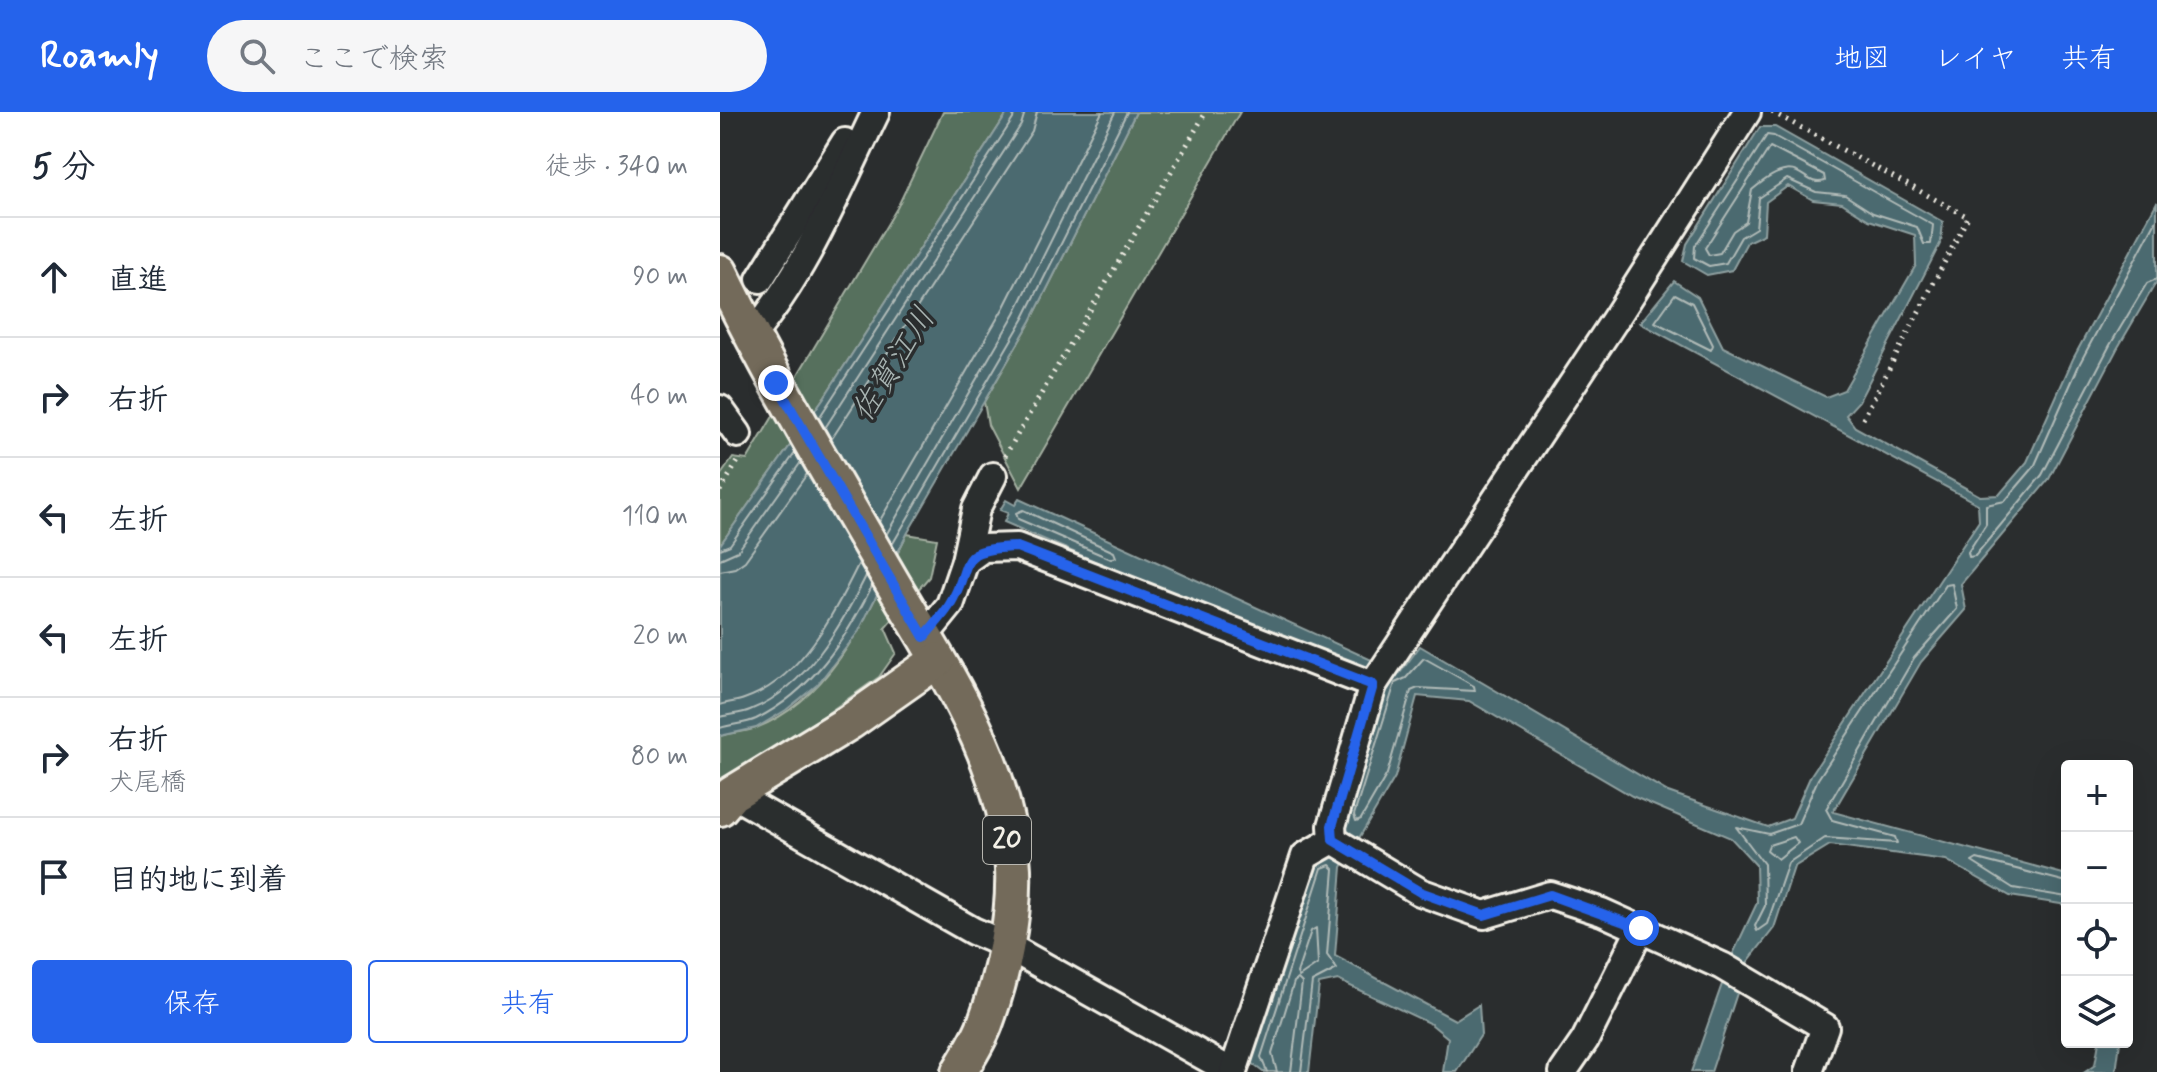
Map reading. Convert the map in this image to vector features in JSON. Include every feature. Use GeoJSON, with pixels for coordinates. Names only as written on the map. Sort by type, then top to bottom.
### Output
{"type":"FeatureCollection","features":[{"type":"Feature","properties":{"kind":"main road","name":"20"},"geometry":{"type":"LineString","coordinates":[[720,272],[776,383],[976,731],[999,792],[1013,869],[1006,945],[985,1026],[959,1072]]}},
{"type":"Feature","properties":{"kind":"main road"},"geometry":{"type":"LineString","coordinates":[[726,801],[850,722],[925,639]]}},
{"type":"Feature","properties":{"kind":"street"},"geometry":{"type":"LineString","coordinates":[[760,279],[865,112]]}},
{"type":"Feature","properties":{"kind":"street"},"geometry":{"type":"LineString","coordinates":[[751,336],[770,313],[819,230],[876,112]]}},
{"type":"Feature","properties":{"kind":"street"},"geometry":{"type":"LineString","coordinates":[[1333,840],[1332,826],[1373,685],[1616,318],[1747,112]]}},
{"type":"Feature","properties":{"kind":"street"},"geometry":{"type":"LineString","coordinates":[[720,409],[738,434]]}},
{"type":"Feature","properties":{"kind":"street"},"geometry":{"type":"LineString","coordinates":[[925,639],[950,605],[965,561],[976,509],[993,476]]}},
{"type":"Feature","properties":{"kind":"street"},"geometry":{"type":"LineString","coordinates":[[965,561],[983,548],[1017,547],[1373,685]]}},
{"type":"Feature","properties":{"kind":"street"},"geometry":{"type":"LineString","coordinates":[[726,801],[973,931],[1006,945],[1233,1072],[1305,856],[1333,840]]}},
{"type":"Feature","properties":{"kind":"street"},"geometry":{"type":"LineString","coordinates":[[1333,840],[1420,892],[1484,915],[1550,895],[1641,928],[1722,966],[1825,1027],[1809,1072]]}},
{"type":"Feature","properties":{"kind":"street"},"geometry":{"type":"LineString","coordinates":[[1563,1072],[1585,1040],[1641,928]]}},
{"type":"Feature","properties":{"kind":"path"},"geometry":{"type":"LineString","coordinates":[[993,476],[1206,112]]}},
{"type":"Feature","properties":{"kind":"path"},"geometry":{"type":"LineString","coordinates":[[1772,112],[1968,217],[1863,419]]}},
{"type":"Feature","properties":{"kind":"path"},"geometry":{"type":"LineString","coordinates":[[720,491],[741,456],[738,434]]}},
{"type":"Feature","properties":{"kind":"green space"},"geometry":{"type":"Polygon","coordinates":[[[943,112],[1008,112],[825,396],[720,545],[720,476],[733,458],[747,460],[897,208],[943,112]]]}},
{"type":"Feature","properties":{"kind":"green space"},"geometry":{"type":"Polygon","coordinates":[[[1136,112],[1240,112],[1021,488],[988,425],[984,402],[1031,321],[1136,112]]]}},
{"type":"Feature","properties":{"kind":"green space"},"geometry":{"type":"Polygon","coordinates":[[[907,534],[937,539],[929,577],[885,628],[896,653],[879,677],[720,789],[720,736],[756,728],[784,714],[830,671],[865,618],[907,534]]]}},
{"type":"Feature","properties":{"kind":"water","name":"佐賀江川"},"geometry":{"type":"Polygon","coordinates":[[[1008,112],[1136,112],[1031,321],[907,534],[859,631],[817,685],[786,710],[756,728],[720,736],[720,545],[825,396],[1008,112]]]}},
{"type":"Feature","properties":{"kind":"water"},"geometry":{"type":"Polygon","coordinates":[[[1760,127],[1775,127],[1943,222],[1941,242],[1859,401],[1846,415],[1855,427],[1980,496],[1999,495],[2027,462],[2073,359],[2157,202],[2157,281],[2117,349],[2049,479],[1961,584],[1966,610],[1921,662],[1833,812],[2061,873],[2061,904],[2010,896],[1946,860],[1830,845],[1794,867],[1774,928],[1747,963],[1711,1072],[1691,1072],[1732,956],[1757,903],[1756,865],[1731,838],[1632,796],[1469,701],[1417,696],[1395,777],[1342,867],[1335,956],[1455,1020],[1479,1005],[1481,1035],[1457,1072],[1443,1072],[1448,1038],[1431,1024],[1338,980],[1319,984],[1309,1072],[1263,1072],[1251,1063],[1316,859],[1330,857],[1387,687],[1004,522],[1008,513],[1000,510],[1006,500],[1015,505],[1019,499],[1400,673],[1420,646],[1668,792],[1768,827],[1792,818],[1811,775],[1979,521],[1978,504],[1640,323],[1674,281],[1698,297],[1723,347],[1826,397],[1844,390],[1916,265],[1915,235],[1869,220],[1842,203],[1813,200],[1788,186],[1766,202],[1764,234],[1747,242],[1732,270],[1707,275],[1683,261],[1687,244],[1760,127]]]}},
{"type":"Feature","properties":{"kind":"water"},"geometry":{"type":"Polygon","coordinates":[[[2098,1048],[2119,1048],[2116,1072],[2085,1072],[2095,1065],[2098,1048]]]}},
{"type":"Feature","properties":{"kind":"route"},"geometry":{"type":"LineString","coordinates":[[776,383],[924,637],[950,605],[965,561],[983,548],[1017,547],[1373,685],[1332,826],[1333,840],[1420,892],[1484,915],[1550,895],[1641,928]]}}]}
